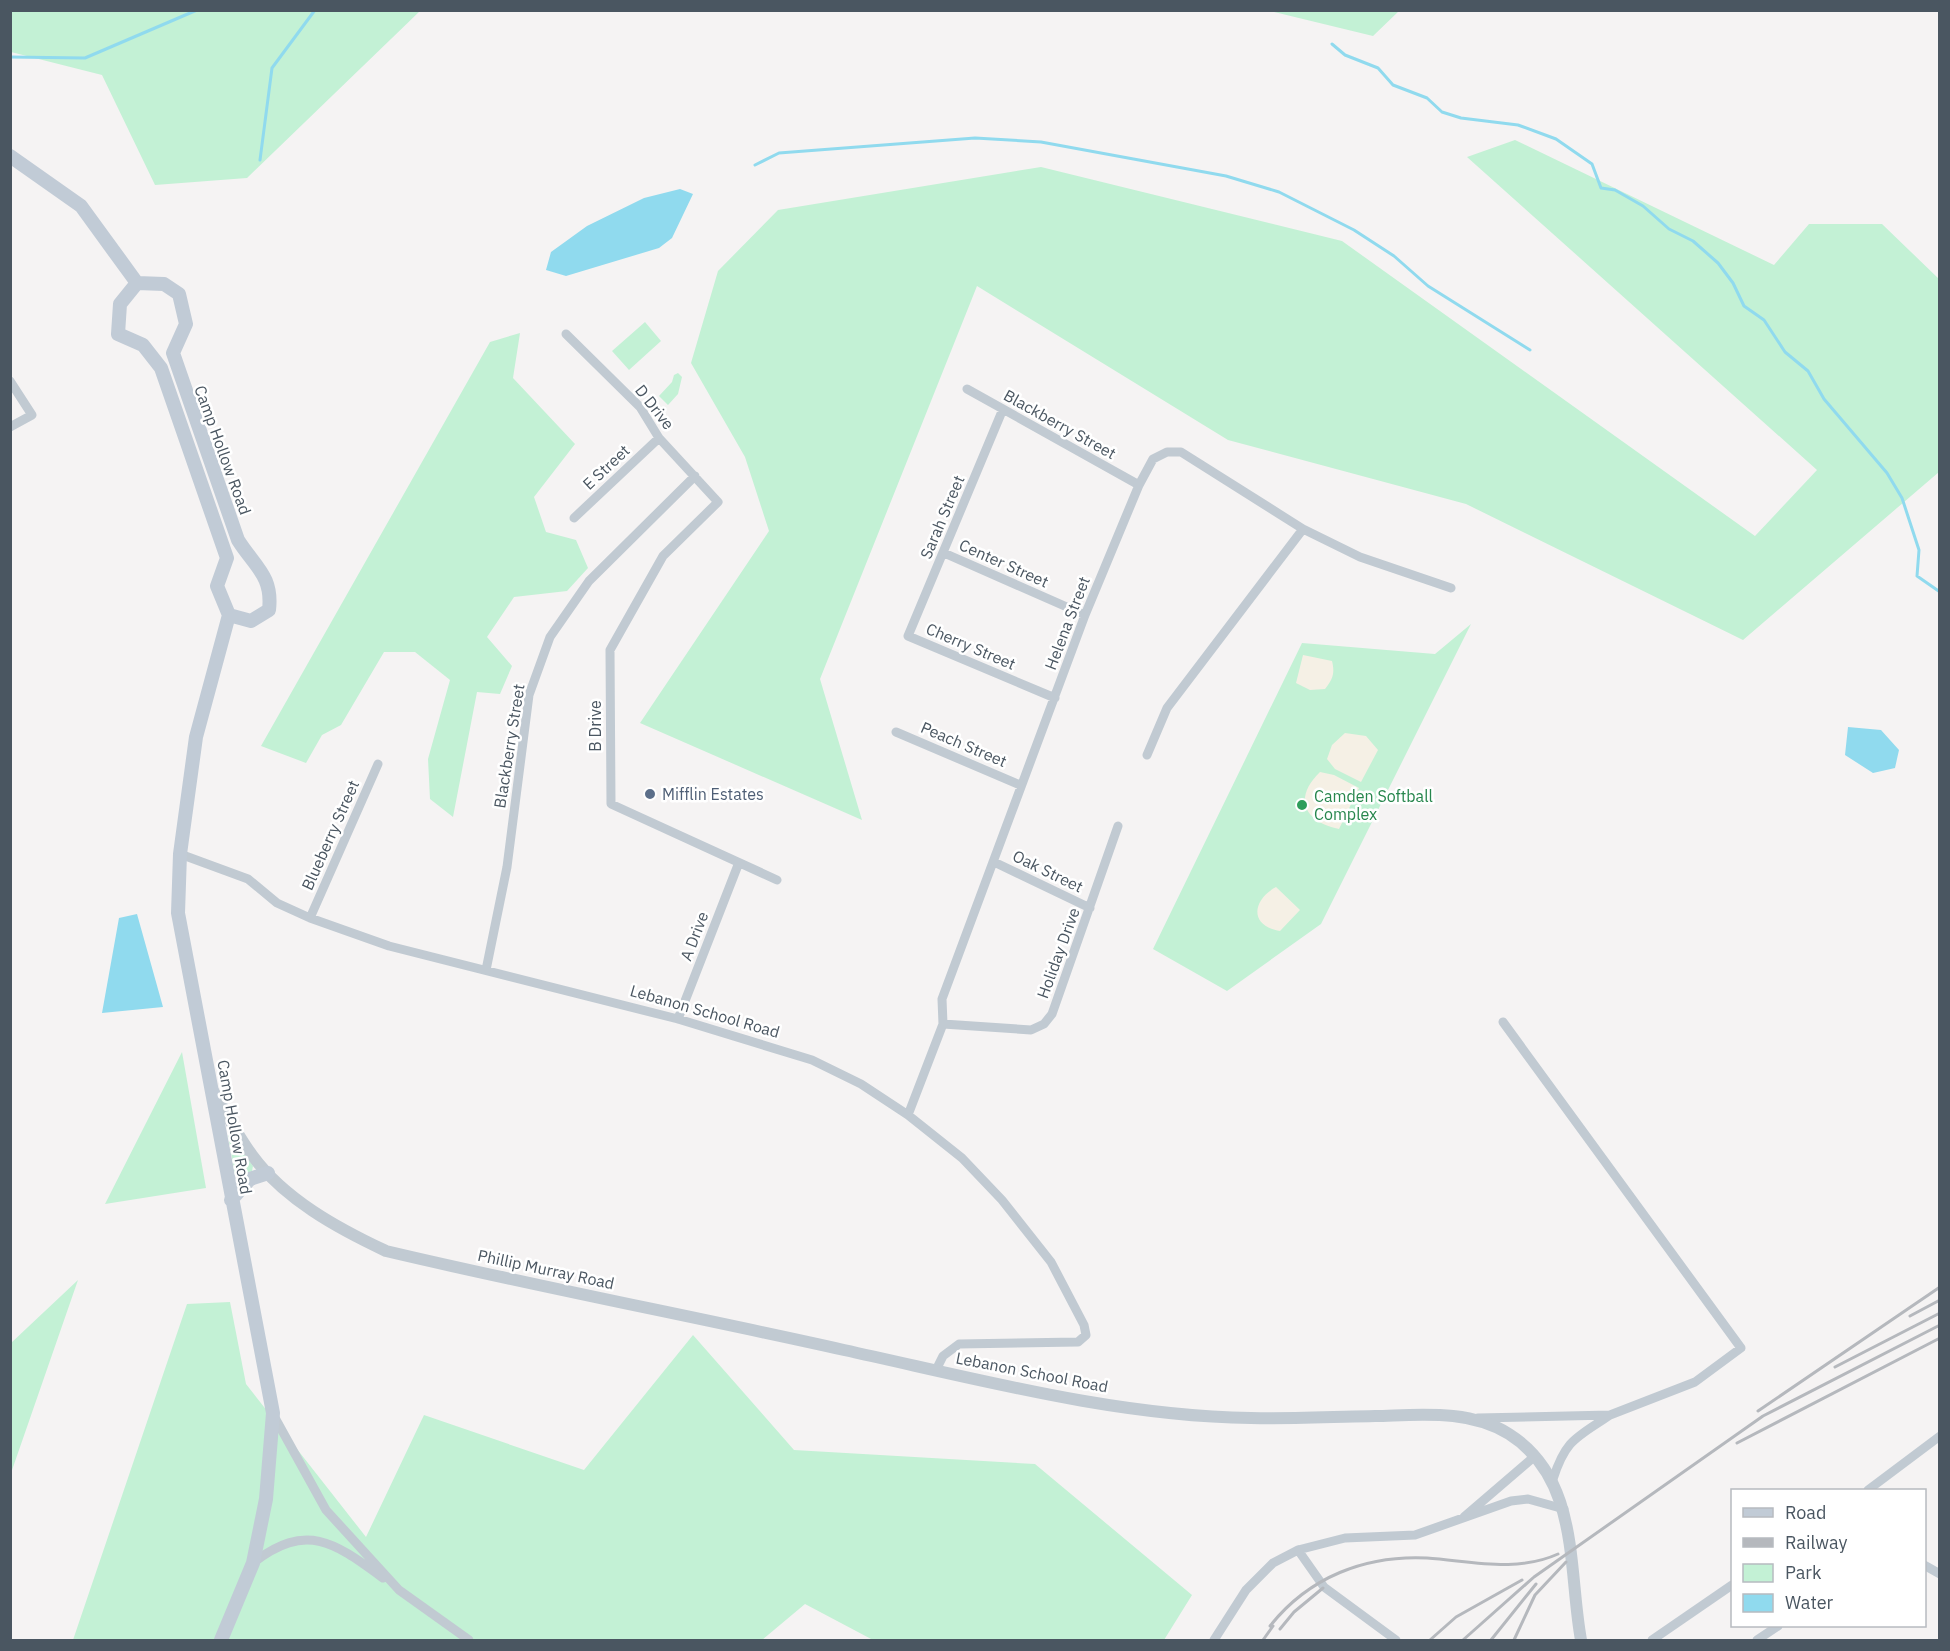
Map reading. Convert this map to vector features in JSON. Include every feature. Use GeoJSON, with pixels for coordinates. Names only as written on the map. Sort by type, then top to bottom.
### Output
{"type":"FeatureCollection","features":[{"type":"Feature","properties":{"kind":"main road"},"geometry":{"type":"LineString","coordinates":[[10,156],[81,206],[137,283]]}},
{"type":"Feature","properties":{"kind":"main road","name":"Camp Hollow Road"},"geometry":{"type":"LineString","coordinates":[[221,1641],[253,1563],[266,1499],[273,1413],[178,913],[180,854],[196,737],[229,615],[217,586],[227,558],[161,368],[143,345],[118,334],[120,304],[137,283],[164,284],[179,294],[186,324],[173,353],[184,389],[238,540],[252,561],[266,576],[271,594],[270,610],[251,621],[229,615]]}},
{"type":"Feature","properties":{"kind":"main road"},"geometry":{"type":"LineString","coordinates":[[231,1200],[250,1179],[268,1173]]}},
{"type":"Feature","properties":{"kind":"street","name":"D Drive"},"geometry":{"type":"LineString","coordinates":[[567,334],[640,407],[659,438],[718,502]]}},
{"type":"Feature","properties":{"kind":"street"},"geometry":{"type":"LineString","coordinates":[[10,381],[32,415],[10,427]]}},
{"type":"Feature","properties":{"kind":"street","name":"Blackberry Street"},"geometry":{"type":"LineString","coordinates":[[967,388],[1139,485]]}},
{"type":"Feature","properties":{"kind":"street","name":"Sarah Street"},"geometry":{"type":"LineString","coordinates":[[908,636],[1003,409]]}},
{"type":"Feature","properties":{"kind":"street","name":"E Street"},"geometry":{"type":"LineString","coordinates":[[574,518],[659,438]]}},
{"type":"Feature","properties":{"kind":"street","name":"Helena Street"},"geometry":{"type":"LineString","coordinates":[[908,1115],[943,1024],[942,999],[994,862],[1020,785],[1085,615],[1139,485],[1153,459],[1167,452],[1181,452],[1303,530],[1360,556],[1451,588]]}},
{"type":"Feature","properties":{"kind":"street","name":"Blackberry Street"},"geometry":{"type":"LineString","coordinates":[[486,970],[507,867],[529,695],[550,637],[589,581],[695,476]]}},
{"type":"Feature","properties":{"kind":"street","name":"B Drive"},"geometry":{"type":"LineString","coordinates":[[718,502],[663,556],[610,650],[611,804],[738,865],[777,880]]}},
{"type":"Feature","properties":{"kind":"street"},"geometry":{"type":"LineString","coordinates":[[1147,755],[1167,708],[1303,530]]}},
{"type":"Feature","properties":{"kind":"street","name":"Center Street"},"geometry":{"type":"LineString","coordinates":[[944,553],[1085,615]]}},
{"type":"Feature","properties":{"kind":"street","name":"Cherry Street"},"geometry":{"type":"LineString","coordinates":[[908,636],[1055,698]]}},
{"type":"Feature","properties":{"kind":"street","name":"Peach Street"},"geometry":{"type":"LineString","coordinates":[[896,732],[1020,785]]}},
{"type":"Feature","properties":{"kind":"street","name":"Blueberry Street"},"geometry":{"type":"LineString","coordinates":[[309,918],[378,764]]}},
{"type":"Feature","properties":{"kind":"street","name":"Holiday Drive"},"geometry":{"type":"LineString","coordinates":[[943,1024],[1031,1030],[1044,1024],[1052,1014],[1118,826]]}},
{"type":"Feature","properties":{"kind":"street","name":"Lebanon School Road"},"geometry":{"type":"LineString","coordinates":[[180,854],[248,879],[277,903],[309,918],[389,945],[678,1019],[812,1060],[861,1084],[908,1115],[962,1158],[1002,1200],[1051,1263],[1084,1325],[1086,1335],[1078,1342],[958,1344],[943,1356],[936,1370],[1137,1410],[1196,1416],[1434,1415],[1472,1418],[1495,1426],[1513,1437],[1535,1456],[1553,1479],[1564,1509],[1581,1641]]}},
{"type":"Feature","properties":{"kind":"street","name":"Oak Street"},"geometry":{"type":"LineString","coordinates":[[994,862],[1090,908]]}},
{"type":"Feature","properties":{"kind":"street","name":"A Drive"},"geometry":{"type":"LineString","coordinates":[[678,1019],[738,865]]}},
{"type":"Feature","properties":{"kind":"street"},"geometry":{"type":"LineString","coordinates":[[1503,1022],[1741,1348],[1695,1382],[1610,1415],[1572,1441],[1561,1453],[1553,1479]]}},
{"type":"Feature","properties":{"kind":"street","name":"Phillip Murray Road"},"geometry":{"type":"LineString","coordinates":[[213,1091],[253,1156],[268,1173],[307,1206],[344,1232],[386,1251],[936,1370]]}},
{"type":"Feature","properties":{"kind":"street"},"geometry":{"type":"LineString","coordinates":[[273,1413],[326,1510],[399,1590]]}},
{"type":"Feature","properties":{"kind":"street"},"geometry":{"type":"LineString","coordinates":[[1472,1418],[1610,1415]]}},
{"type":"Feature","properties":{"kind":"street"},"geometry":{"type":"LineString","coordinates":[[1871,1489],[1940,1436]]}},
{"type":"Feature","properties":{"kind":"street"},"geometry":{"type":"LineString","coordinates":[[1457,1522],[1535,1456]]}},
{"type":"Feature","properties":{"kind":"street"},"geometry":{"type":"LineString","coordinates":[[1214,1641],[1246,1590],[1273,1563],[1298,1550],[1345,1538],[1415,1535],[1520,1500],[1545,1502],[1564,1509]]}},
{"type":"Feature","properties":{"kind":"street"},"geometry":{"type":"LineString","coordinates":[[253,1563],[269,1550],[289,1541],[315,1539],[350,1554],[469,1641]]}},
{"type":"Feature","properties":{"kind":"street"},"geometry":{"type":"LineString","coordinates":[[1298,1550],[1324,1587],[1396,1641]]}},
{"type":"Feature","properties":{"kind":"street"},"geometry":{"type":"LineString","coordinates":[[1926,1566],[1940,1574]]}},
{"type":"Feature","properties":{"kind":"street"},"geometry":{"type":"LineString","coordinates":[[1656,1640],[1731,1586]]}},
{"type":"Feature","properties":{"kind":"street"},"geometry":{"type":"LineString","coordinates":[[1756,1641],[1777,1627]]}},
{"type":"Feature","properties":{"kind":"green space"},"geometry":{"type":"Polygon","coordinates":[[[11,10],[420,11],[247,178],[155,185],[102,75],[11,52],[11,10]]]}},
{"type":"Feature","properties":{"kind":"green space"},"geometry":{"type":"Polygon","coordinates":[[[1270,11],[1399,11],[1373,36],[1270,11]]]}},
{"type":"Feature","properties":{"kind":"green space"},"geometry":{"type":"Polygon","coordinates":[[[1515,140],[1774,265],[1809,224],[1882,224],[1939,279],[1939,472],[1743,640],[1466,504],[1228,440],[977,286],[820,679],[862,820],[640,723],[769,531],[745,457],[691,363],[718,271],[778,210],[1041,167],[1342,241],[1755,536],[1817,470],[1467,157],[1515,140]]]}},
{"type":"Feature","properties":{"kind":"green space"},"geometry":{"type":"Polygon","coordinates":[[[645,322],[661,341],[629,370],[612,351],[645,322]]]}},
{"type":"Feature","properties":{"kind":"green space"},"geometry":{"type":"Polygon","coordinates":[[[520,333],[513,378],[575,444],[534,497],[546,532],[576,540],[588,568],[567,591],[514,597],[487,637],[512,666],[500,694],[477,692],[453,817],[430,799],[428,759],[450,680],[415,652],[384,652],[341,725],[322,735],[306,763],[261,746],[490,342],[520,333]]]}},
{"type":"Feature","properties":{"kind":"green space"},"geometry":{"type":"Polygon","coordinates":[[[678,373],[682,377],[678,394],[668,405],[659,396],[672,382],[674,375],[678,373]]]}},
{"type":"Feature","properties":{"kind":"green space","name":"Camden Softball Complex"},"geometry":{"type":"Polygon","coordinates":[[[1471,624],[1321,924],[1227,991],[1153,949],[1302,643],[1435,654],[1471,624]]]}},
{"type":"Feature","properties":{"kind":"green space"},"geometry":{"type":"Polygon","coordinates":[[[182,1052],[206,1188],[105,1204],[182,1052]]]}},
{"type":"Feature","properties":{"kind":"green space"},"geometry":{"type":"Polygon","coordinates":[[[228,1135],[253,1166],[252,1171],[239,1177],[235,1175],[228,1135]]]}},
{"type":"Feature","properties":{"kind":"green space"},"geometry":{"type":"Polygon","coordinates":[[[78,1280],[11,1473],[11,1343],[78,1280]]]}},
{"type":"Feature","properties":{"kind":"green space"},"geometry":{"type":"Polygon","coordinates":[[[230,1302],[246,1384],[366,1537],[424,1415],[584,1470],[693,1335],[794,1450],[1035,1464],[1192,1595],[1164,1640],[873,1640],[805,1604],[762,1640],[73,1640],[187,1304],[230,1302]]]}},
{"type":"Feature","properties":{"kind":"sand"},"geometry":{"type":"Polygon","coordinates":[[[1303,655],[1332,661],[1333,676],[1325,689],[1310,690],[1296,683],[1303,655]]]}},
{"type":"Feature","properties":{"kind":"sand"},"geometry":{"type":"Polygon","coordinates":[[[1345,733],[1366,736],[1378,750],[1361,782],[1335,769],[1327,759],[1332,745],[1345,733]]]}},
{"type":"Feature","properties":{"kind":"sand"},"geometry":{"type":"Polygon","coordinates":[[[1320,772],[1334,775],[1359,788],[1339,829],[1317,821],[1306,808],[1307,791],[1320,772]]]}},
{"type":"Feature","properties":{"kind":"sand"},"geometry":{"type":"Polygon","coordinates":[[[1276,887],[1300,910],[1280,931],[1263,924],[1257,912],[1262,899],[1276,887]]]}},
{"type":"Feature","properties":{"kind":"water"},"geometry":{"type":"Polygon","coordinates":[[[680,189],[693,194],[672,238],[659,248],[566,276],[546,270],[551,252],[587,226],[644,198],[680,189]]]}},
{"type":"Feature","properties":{"kind":"water"},"geometry":{"type":"Polygon","coordinates":[[[1848,727],[1881,730],[1899,750],[1895,768],[1873,773],[1845,755],[1848,727]]]}},
{"type":"Feature","properties":{"kind":"water"},"geometry":{"type":"Polygon","coordinates":[[[137,914],[163,1007],[102,1013],[119,918],[137,914]]]}},
{"type":"Feature","properties":{"kind":"waterway"},"geometry":{"type":"LineString","coordinates":[[10,57],[85,58],[197,10]]}},
{"type":"Feature","properties":{"kind":"waterway"},"geometry":{"type":"LineString","coordinates":[[260,160],[272,68],[315,10]]}},
{"type":"Feature","properties":{"kind":"waterway"},"geometry":{"type":"LineString","coordinates":[[1332,44],[1345,55],[1378,68],[1393,85],[1427,98],[1442,112],[1461,118],[1518,125],[1556,139],[1592,164],[1601,188],[1615,190],[1643,206],[1669,229],[1693,241],[1718,263],[1733,283],[1744,306],[1764,320],[1785,352],[1808,371],[1824,399],[1887,473],[1902,498],[1919,550],[1917,576],[1940,592]]}},
{"type":"Feature","properties":{"kind":"waterway"},"geometry":{"type":"LineString","coordinates":[[755,165],[779,153],[975,138],[1041,142],[1226,176],[1279,192],[1354,230],[1394,256],[1428,286],[1530,350]]}},
{"type":"Feature","properties":{"kind":"railway"},"geometry":{"type":"LineString","coordinates":[[1758,1411],[1940,1287]]}},
{"type":"Feature","properties":{"kind":"railway"},"geometry":{"type":"LineString","coordinates":[[1910,1316],[1940,1300]]}},
{"type":"Feature","properties":{"kind":"railway"},"geometry":{"type":"LineString","coordinates":[[1835,1367],[1940,1313]]}},
{"type":"Feature","properties":{"kind":"railway"},"geometry":{"type":"LineString","coordinates":[[1463,1640],[1534,1577],[1763,1416],[1940,1325]]}},
{"type":"Feature","properties":{"kind":"railway"},"geometry":{"type":"LineString","coordinates":[[1737,1443],[1940,1338]]}},
{"type":"Feature","properties":{"kind":"railway"},"geometry":{"type":"LineString","coordinates":[[1263,1640],[1273,1626],[1270,1626],[1302,1594],[1320,1582],[1360,1565],[1404,1558],[1510,1564],[1542,1560],[1558,1554]]}},
{"type":"Feature","properties":{"kind":"railway"},"geometry":{"type":"LineString","coordinates":[[1514,1640],[1535,1595],[1566,1562]]}},
{"type":"Feature","properties":{"kind":"railway"},"geometry":{"type":"LineString","coordinates":[[1430,1640],[1456,1617],[1522,1580]]}},
{"type":"Feature","properties":{"kind":"railway"},"geometry":{"type":"LineString","coordinates":[[1491,1640],[1536,1584]]}},
{"type":"Feature","properties":{"kind":"railway"},"geometry":{"type":"LineString","coordinates":[[1280,1629],[1294,1612],[1323,1588]]}},
{"type":"Feature","properties":{"kind":"place","name":"Mifflin Estates"},"geometry":{"type":"Point","coordinates":[650,794]}},
{"type":"Feature","properties":{"kind":"place","name":"Camden Softball Complex"},"geometry":{"type":"Point","coordinates":[1302,805]}}]}
